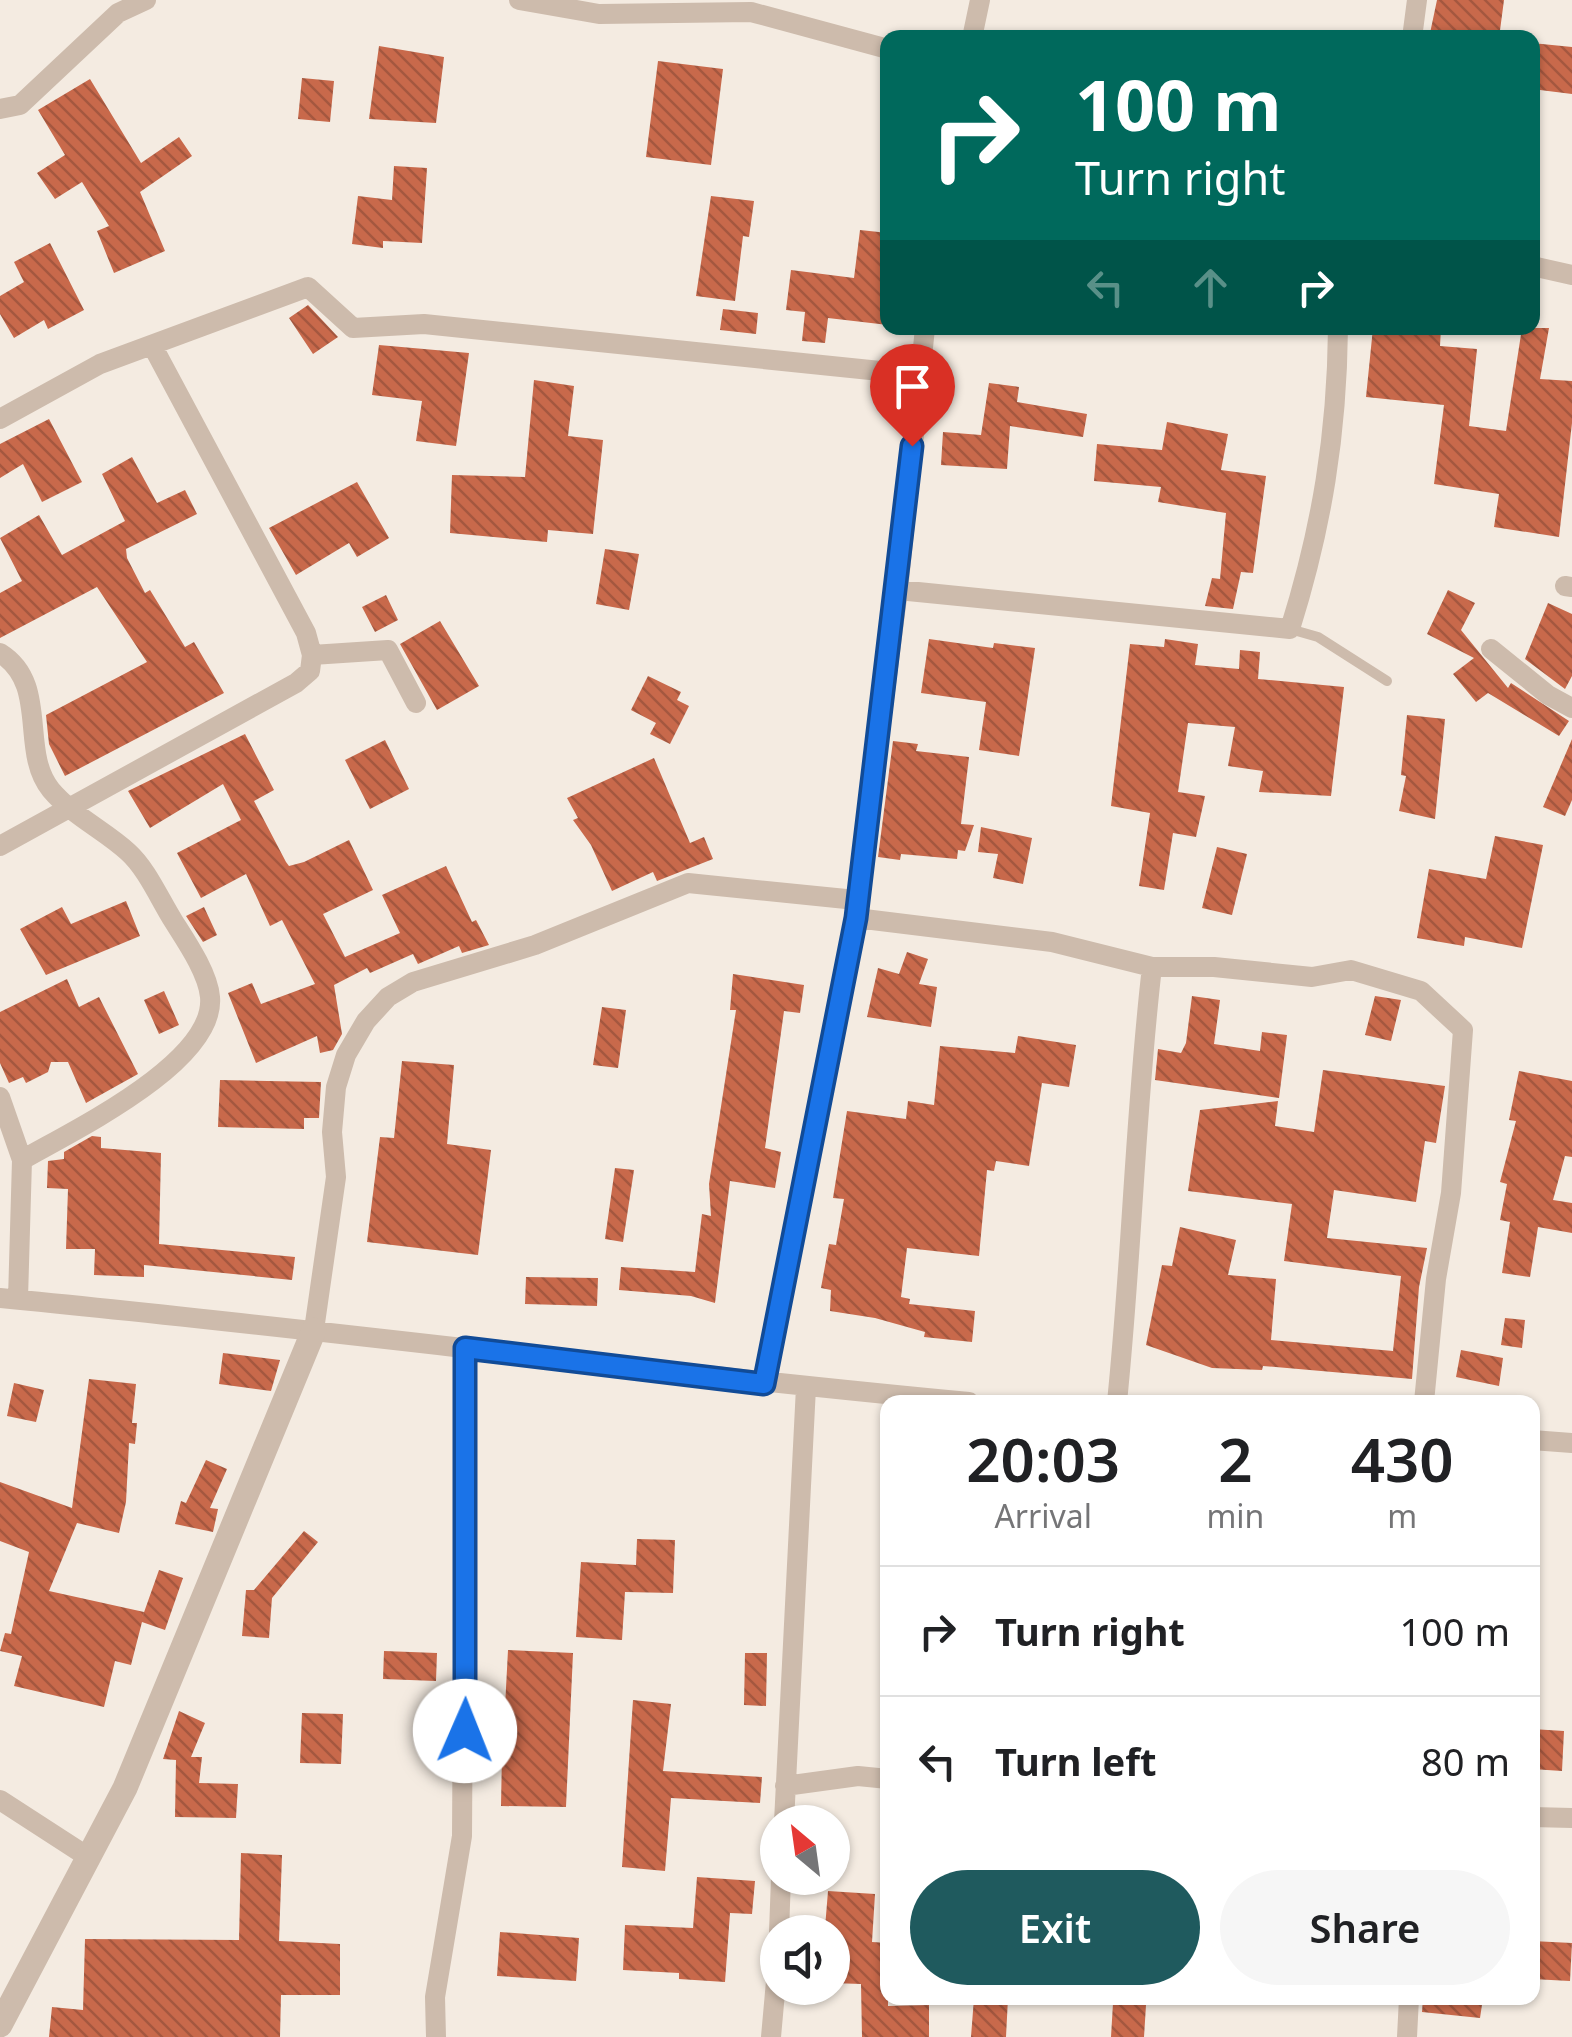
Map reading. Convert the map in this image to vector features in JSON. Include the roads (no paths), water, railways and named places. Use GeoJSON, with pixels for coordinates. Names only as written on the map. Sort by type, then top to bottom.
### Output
{"type":"FeatureCollection","features":[{"type":"Feature","properties":{"kind":"street"},"geometry":{"type":"LineString","coordinates":[[0,109],[20,105],[118,13],[146,0]]}},
{"type":"Feature","properties":{"kind":"street"},"geometry":{"type":"LineString","coordinates":[[519,0],[599,14],[751,12],[880,47]]}},
{"type":"Feature","properties":{"kind":"street"},"geometry":{"type":"LineString","coordinates":[[974,30],[980,0]]}},
{"type":"Feature","properties":{"kind":"street"},"geometry":{"type":"LineString","coordinates":[[1413,30],[1418,0]]}},
{"type":"Feature","properties":{"kind":"street"},"geometry":{"type":"LineString","coordinates":[[1540,268],[1572,275]]}},
{"type":"Feature","properties":{"kind":"street"},"geometry":{"type":"LineString","coordinates":[[0,420],[100,364],[308,287],[354,328],[424,324],[919,375]]}},
{"type":"Feature","properties":{"kind":"street"},"geometry":{"type":"LineString","coordinates":[[764,1384],[856,909],[898,590],[924,335]]}},
{"type":"Feature","properties":{"kind":"street"},"geometry":{"type":"LineString","coordinates":[[898,590],[1290,629],[1315,550],[1337,414],[1338,335]]}},
{"type":"Feature","properties":{"kind":"street"},"geometry":{"type":"LineString","coordinates":[[0,846],[296,683],[310,671],[312,655],[306,634],[152,345]]}},
{"type":"Feature","properties":{"kind":"street"},"geometry":{"type":"LineString","coordinates":[[1491,649],[1548,695],[1572,708]]}},
{"type":"Feature","properties":{"kind":"street"},"geometry":{"type":"LineString","coordinates":[[312,655],[388,650],[416,703]]}},
{"type":"Feature","properties":{"kind":"street"},"geometry":{"type":"LineString","coordinates":[[0,653],[26,682],[42,770],[50,789],[130,853],[188,944],[210,997],[203,1024],[189,1046],[141,1093],[22,1160]]}},
{"type":"Feature","properties":{"kind":"street"},"geometry":{"type":"LineString","coordinates":[[0,2025],[132,1771],[314,1330],[336,1176],[332,1132],[336,1087],[346,1055],[366,1020],[388,997],[414,982],[534,945],[688,883],[1052,942],[1152,967],[1214,967],[1312,977],[1351,970],[1420,991],[1464,1030],[1451,1194],[1436,1280],[1425,1395]]}},
{"type":"Feature","properties":{"kind":"street"},"geometry":{"type":"LineString","coordinates":[[1117,1395],[1133,1244],[1139,1079],[1152,967]]}},
{"type":"Feature","properties":{"kind":"street"},"geometry":{"type":"LineString","coordinates":[[0,1097],[22,1160],[9,1298],[764,1384],[893,1395]]}},
{"type":"Feature","properties":{"kind":"street"},"geometry":{"type":"LineString","coordinates":[[436,2037],[434,1996],[462,1836],[465,1348]]}},
{"type":"Feature","properties":{"kind":"street"},"geometry":{"type":"LineString","coordinates":[[784,1805],[806,1387]]}},
{"type":"Feature","properties":{"kind":"street"},"geometry":{"type":"LineString","coordinates":[[1540,1441],[1572,1443]]}},
{"type":"Feature","properties":{"kind":"street"},"geometry":{"type":"LineString","coordinates":[[785,1786],[858,1776],[880,1778]]}},
{"type":"Feature","properties":{"kind":"street"},"geometry":{"type":"LineString","coordinates":[[0,1800],[88,1857]]}},
{"type":"Feature","properties":{"kind":"street"},"geometry":{"type":"LineString","coordinates":[[1540,1818],[1572,1818]]}},
{"type":"Feature","properties":{"kind":"street"},"geometry":{"type":"LineString","coordinates":[[771,2037],[774,2005]]}},
{"type":"Feature","properties":{"kind":"street"},"geometry":{"type":"LineString","coordinates":[[1406,2037],[1408,2005]]}},
{"type":"Feature","properties":{"kind":"lane"},"geometry":{"type":"LineString","coordinates":[[1290,629],[1318,637],[1387,681]]}}]}
